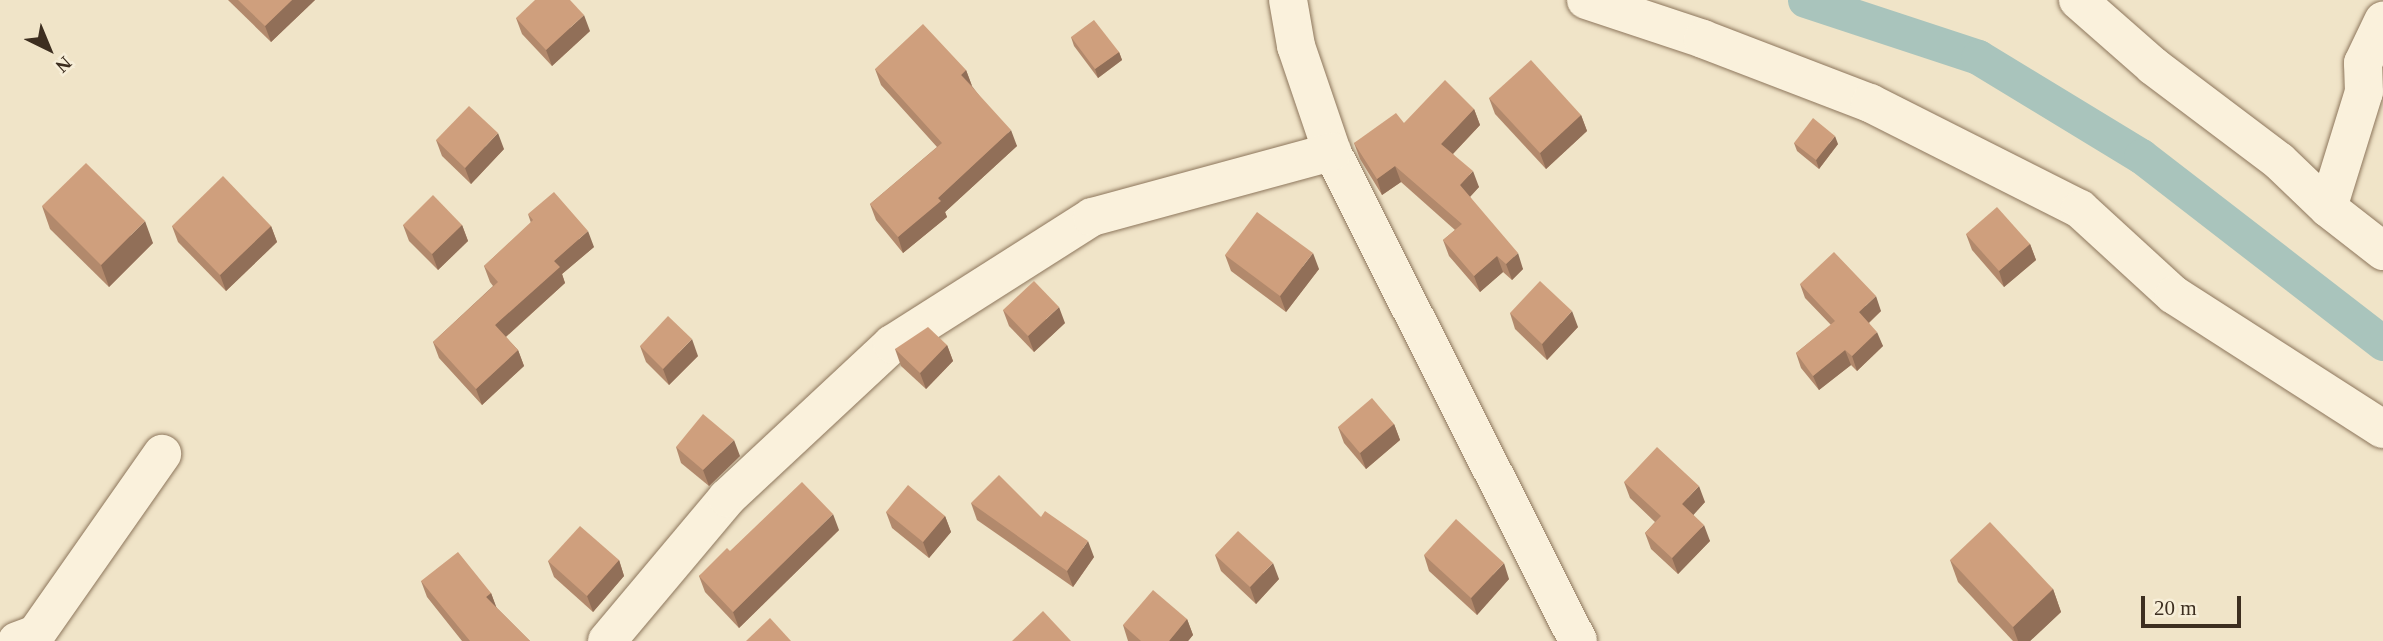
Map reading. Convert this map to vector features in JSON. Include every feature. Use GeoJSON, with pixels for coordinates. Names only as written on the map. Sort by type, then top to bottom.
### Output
{"type":"FeatureCollection","features":[{"type":"Feature","properties":{"kind":"street"},"geometry":{"type":"LineString","coordinates":[[1288,0],[1296,46],[1332,152],[1578,641]]}},
{"type":"Feature","properties":{"kind":"street"},"geometry":{"type":"LineString","coordinates":[[1586,0],[1703,39],[1870,103],[2080,209],[2174,295],[2383,429]]}},
{"type":"Feature","properties":{"kind":"street"},"geometry":{"type":"LineString","coordinates":[[2078,0],[2154,66],[2279,161],[2328,208],[2383,251]]}},
{"type":"Feature","properties":{"kind":"street"},"geometry":{"type":"LineString","coordinates":[[2328,208],[2364,92],[2363,64],[2383,21]]}},
{"type":"Feature","properties":{"kind":"street"},"geometry":{"type":"LineString","coordinates":[[607,641],[727,498],[892,344],[1092,217],[1332,152]]}},
{"type":"Feature","properties":{"kind":"street"},"geometry":{"type":"LineString","coordinates":[[16,641],[36,634],[162,454]]}},
{"type":"Feature","properties":{"kind":"building"},"geometry":{"type":"Polygon","coordinates":[[[238,0],[292,0],[265,26],[238,0]]]}},
{"type":"Feature","properties":{"kind":"building"},"geometry":{"type":"Polygon","coordinates":[[[535,0],[570,0],[584,15],[546,50],[516,18],[535,0]]]}},
{"type":"Feature","properties":{"kind":"building"},"geometry":{"type":"Polygon","coordinates":[[[1094,20],[1119,52],[1095,69],[1071,37],[1094,20]]]}},
{"type":"Feature","properties":{"kind":"building"},"geometry":{"type":"Polygon","coordinates":[[[923,24],[966,70],[961,75],[1011,130],[938,198],[941,201],[898,237],[870,204],[942,143],[875,69],[923,24]]]}},
{"type":"Feature","properties":{"kind":"building"},"geometry":{"type":"Polygon","coordinates":[[[1531,60],[1581,115],[1540,153],[1489,98],[1531,60]]]}},
{"type":"Feature","properties":{"kind":"building"},"geometry":{"type":"Polygon","coordinates":[[[1445,80],[1474,109],[1441,144],[1473,171],[1460,185],[1518,253],[1506,264],[1497,256],[1474,276],[1443,240],[1462,224],[1395,166],[1377,179],[1354,143],[1396,113],[1404,123],[1445,80]]]}},
{"type":"Feature","properties":{"kind":"building"},"geometry":{"type":"Polygon","coordinates":[[[469,106],[498,133],[465,168],[436,140],[469,106]]]}},
{"type":"Feature","properties":{"kind":"building"},"geometry":{"type":"Polygon","coordinates":[[[1813,118],[1835,136],[1816,160],[1794,143],[1813,118]]]}},
{"type":"Feature","properties":{"kind":"building"},"geometry":{"type":"Polygon","coordinates":[[[86,163],[145,221],[101,265],[42,206],[86,163]]]}},
{"type":"Feature","properties":{"kind":"building"},"geometry":{"type":"Polygon","coordinates":[[[223,176],[271,226],[220,275],[172,226],[223,176]]]}},
{"type":"Feature","properties":{"kind":"building"},"geometry":{"type":"Polygon","coordinates":[[[554,192],[588,231],[554,261],[560,267],[495,325],[518,350],[476,389],[433,342],[498,282],[484,266],[533,220],[528,214],[554,192]]]}},
{"type":"Feature","properties":{"kind":"building"},"geometry":{"type":"Polygon","coordinates":[[[433,195],[462,225],[432,254],[403,225],[433,195]]]}},
{"type":"Feature","properties":{"kind":"building"},"geometry":{"type":"Polygon","coordinates":[[[1997,207],[2030,244],[1999,271],[1966,234],[1997,207]]]}},
{"type":"Feature","properties":{"kind":"building"},"geometry":{"type":"Polygon","coordinates":[[[1257,212],[1313,253],[1280,296],[1225,255],[1257,212]]]}},
{"type":"Feature","properties":{"kind":"building"},"geometry":{"type":"Polygon","coordinates":[[[1834,252],[1876,296],[1859,312],[1877,332],[1852,356],[1845,350],[1813,376],[1796,353],[1835,321],[1800,284],[1834,252]]]}},
{"type":"Feature","properties":{"kind":"building"},"geometry":{"type":"Polygon","coordinates":[[[1034,281],[1059,307],[1028,336],[1003,310],[1034,281]]]}},
{"type":"Feature","properties":{"kind":"building"},"geometry":{"type":"Polygon","coordinates":[[[1540,281],[1572,311],[1542,344],[1510,313],[1540,281]]]}},
{"type":"Feature","properties":{"kind":"building"},"geometry":{"type":"Polygon","coordinates":[[[668,316],[692,339],[663,369],[640,346],[668,316]]]}},
{"type":"Feature","properties":{"kind":"building"},"geometry":{"type":"Polygon","coordinates":[[[928,327],[947,345],[920,373],[895,349],[928,327]]]}},
{"type":"Feature","properties":{"kind":"building"},"geometry":{"type":"Polygon","coordinates":[[[1372,398],[1394,424],[1360,453],[1338,427],[1372,398]]]}},
{"type":"Feature","properties":{"kind":"building"},"geometry":{"type":"Polygon","coordinates":[[[703,414],[734,440],[703,470],[676,447],[703,414]]]}},
{"type":"Feature","properties":{"kind":"building"},"geometry":{"type":"Polygon","coordinates":[[[1657,447],[1699,486],[1682,504],[1704,525],[1672,558],[1645,533],[1661,516],[1624,482],[1657,447]]]}},
{"type":"Feature","properties":{"kind":"building"},"geometry":{"type":"Polygon","coordinates":[[[999,475],[1041,517],[1045,511],[1088,541],[1067,571],[971,503],[999,475]]]}},
{"type":"Feature","properties":{"kind":"building"},"geometry":{"type":"Polygon","coordinates":[[[802,482],[833,514],[733,612],[699,576],[727,548],[730,551],[802,482]]]}},
{"type":"Feature","properties":{"kind":"building"},"geometry":{"type":"Polygon","coordinates":[[[908,485],[945,516],[923,542],[886,512],[908,485]]]}},
{"type":"Feature","properties":{"kind":"building"},"geometry":{"type":"Polygon","coordinates":[[[1456,519],[1504,563],[1471,598],[1424,555],[1456,519]]]}},
{"type":"Feature","properties":{"kind":"building"},"geometry":{"type":"Polygon","coordinates":[[[1990,522],[2053,589],[2013,627],[1950,560],[1990,522]]]}},
{"type":"Feature","properties":{"kind":"building"},"geometry":{"type":"Polygon","coordinates":[[[580,526],[619,560],[587,596],[548,561],[580,526]]]}},
{"type":"Feature","properties":{"kind":"building"},"geometry":{"type":"Polygon","coordinates":[[[1238,531],[1273,563],[1250,587],[1215,555],[1238,531]]]}},
{"type":"Feature","properties":{"kind":"building"},"geometry":{"type":"Polygon","coordinates":[[[458,552],[491,593],[486,597],[530,641],[470,641],[421,581],[458,552]]]}},
{"type":"Feature","properties":{"kind":"building"},"geometry":{"type":"Polygon","coordinates":[[[1153,590],[1187,619],[1169,641],[1141,641],[1123,625],[1153,590]]]}},
{"type":"Feature","properties":{"kind":"building"},"geometry":{"type":"Polygon","coordinates":[[[1043,611],[1071,641],[1012,641],[1043,611]]]}},
{"type":"Feature","properties":{"kind":"building"},"geometry":{"type":"Polygon","coordinates":[[[770,618],[791,641],[746,641],[770,618]]]}},
{"type":"Feature","properties":{"kind":"waterway"},"geometry":{"type":"LineString","coordinates":[[1805,0],[1978,57],[2141,156],[2383,343]]}}]}
